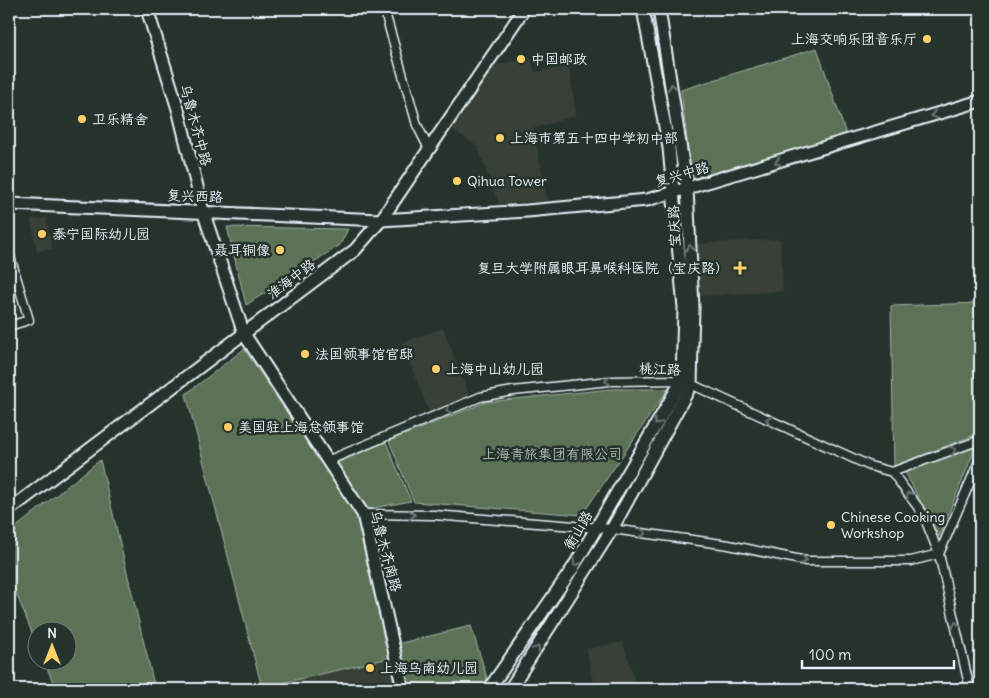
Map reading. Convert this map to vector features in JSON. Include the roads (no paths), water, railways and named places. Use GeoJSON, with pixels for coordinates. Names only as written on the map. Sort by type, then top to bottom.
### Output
{"type":"FeatureCollection","features":[{"type":"Feature","properties":{"kind":"main road","name":"乌鲁木齐中路"},"geometry":{"type":"LineString","coordinates":[[147,9],[178,109],[203,211],[244,334]]}},
{"type":"Feature","properties":{"kind":"main road","name":"淮海中路"},"geometry":{"type":"LineString","coordinates":[[9,510],[355,250],[380,220],[524,9]]}},
{"type":"Feature","properties":{"kind":"main road","name":"宝庆路"},"geometry":{"type":"LineString","coordinates":[[643,9],[659,89],[673,193],[684,308],[687,382]]}},
{"type":"Feature","properties":{"kind":"main road","name":"宝庆路"},"geometry":{"type":"LineString","coordinates":[[659,9],[687,189],[693,307],[687,382]]}},
{"type":"Feature","properties":{"kind":"main road","name":"复兴中路"},"geometry":{"type":"LineString","coordinates":[[380,220],[527,211],[647,200],[980,101]]}},
{"type":"Feature","properties":{"kind":"main road","name":"复兴西路"},"geometry":{"type":"LineString","coordinates":[[9,204],[380,220]]}},
{"type":"Feature","properties":{"kind":"main road","name":"乌鲁木齐南路"},"geometry":{"type":"LineString","coordinates":[[244,334],[363,514],[403,689]]}},
{"type":"Feature","properties":{"kind":"main road","name":"衡山路"},"geometry":{"type":"LineString","coordinates":[[489,689],[573,568],[598,528],[616,492],[687,382]]}},
{"type":"Feature","properties":{"kind":"main road","name":"衡山路"},"geometry":{"type":"LineString","coordinates":[[510,689],[612,529],[687,382]]}},
{"type":"Feature","properties":{"kind":"street"},"geometry":{"type":"LineString","coordinates":[[9,10],[13,9]]}},
{"type":"Feature","properties":{"kind":"street"},"geometry":{"type":"LineString","coordinates":[[384,9],[416,125],[429,149]]}},
{"type":"Feature","properties":{"kind":"street"},"geometry":{"type":"LineString","coordinates":[[9,253],[29,320],[9,326]]}},
{"type":"Feature","properties":{"kind":"street","name":"桃江路"},"geometry":{"type":"LineString","coordinates":[[327,461],[480,397],[513,391],[610,381],[687,382],[870,466],[892,472]]}},
{"type":"Feature","properties":{"kind":"street"},"geometry":{"type":"LineString","coordinates":[[970,689],[939,554],[923,514],[892,472],[980,440]]}},
{"type":"Feature","properties":{"kind":"street"},"geometry":{"type":"LineString","coordinates":[[939,554],[980,459]]}},
{"type":"Feature","properties":{"kind":"street"},"geometry":{"type":"LineString","coordinates":[[363,514],[434,515],[612,529],[729,545],[806,561],[911,561],[939,554]]}},
{"type":"Feature","properties":{"kind":"place","name":"上海交响乐团音乐厅"},"geometry":{"type":"Point","coordinates":[927,39]}},
{"type":"Feature","properties":{"kind":"place","name":"中国邮政"},"geometry":{"type":"Point","coordinates":[521,59]}},
{"type":"Feature","properties":{"kind":"place","name":"卫乐精舍"},"geometry":{"type":"Point","coordinates":[82,119]}},
{"type":"Feature","properties":{"kind":"place","name":"上海市第五十四中学初中部"},"geometry":{"type":"Point","coordinates":[500,138]}},
{"type":"Feature","properties":{"kind":"place","name":"Qihua Tower"},"geometry":{"type":"Point","coordinates":[457,181]}},
{"type":"Feature","properties":{"kind":"place","name":"泰宁国际幼儿园"},"geometry":{"type":"Point","coordinates":[42,234]}},
{"type":"Feature","properties":{"kind":"place","name":"聂耳铜像"},"geometry":{"type":"Point","coordinates":[280,250]}},
{"type":"Feature","properties":{"kind":"place","name":"复旦大学附属眼耳鼻喉科医院（宝庆路）"},"geometry":{"type":"Point","coordinates":[740,268]}},
{"type":"Feature","properties":{"kind":"place","name":"法国领事馆官邸"},"geometry":{"type":"Point","coordinates":[305,354]}},
{"type":"Feature","properties":{"kind":"place","name":"上海中山幼儿园"},"geometry":{"type":"Point","coordinates":[436,369]}},
{"type":"Feature","properties":{"kind":"place","name":"美国驻上海总领事馆"},"geometry":{"type":"Point","coordinates":[228,427]}},
{"type":"Feature","properties":{"kind":"place","name":"Chinese Cooking Workshop"},"geometry":{"type":"Point","coordinates":[831,525]}},
{"type":"Feature","properties":{"kind":"place","name":"上海乌南幼儿园"},"geometry":{"type":"Point","coordinates":[370,668]}},
{"type":"Feature","properties":{"kind":"park label","name":"上海青旅集团有限公司"},"geometry":{"type":"Point","coordinates":[552,454]}}]}
